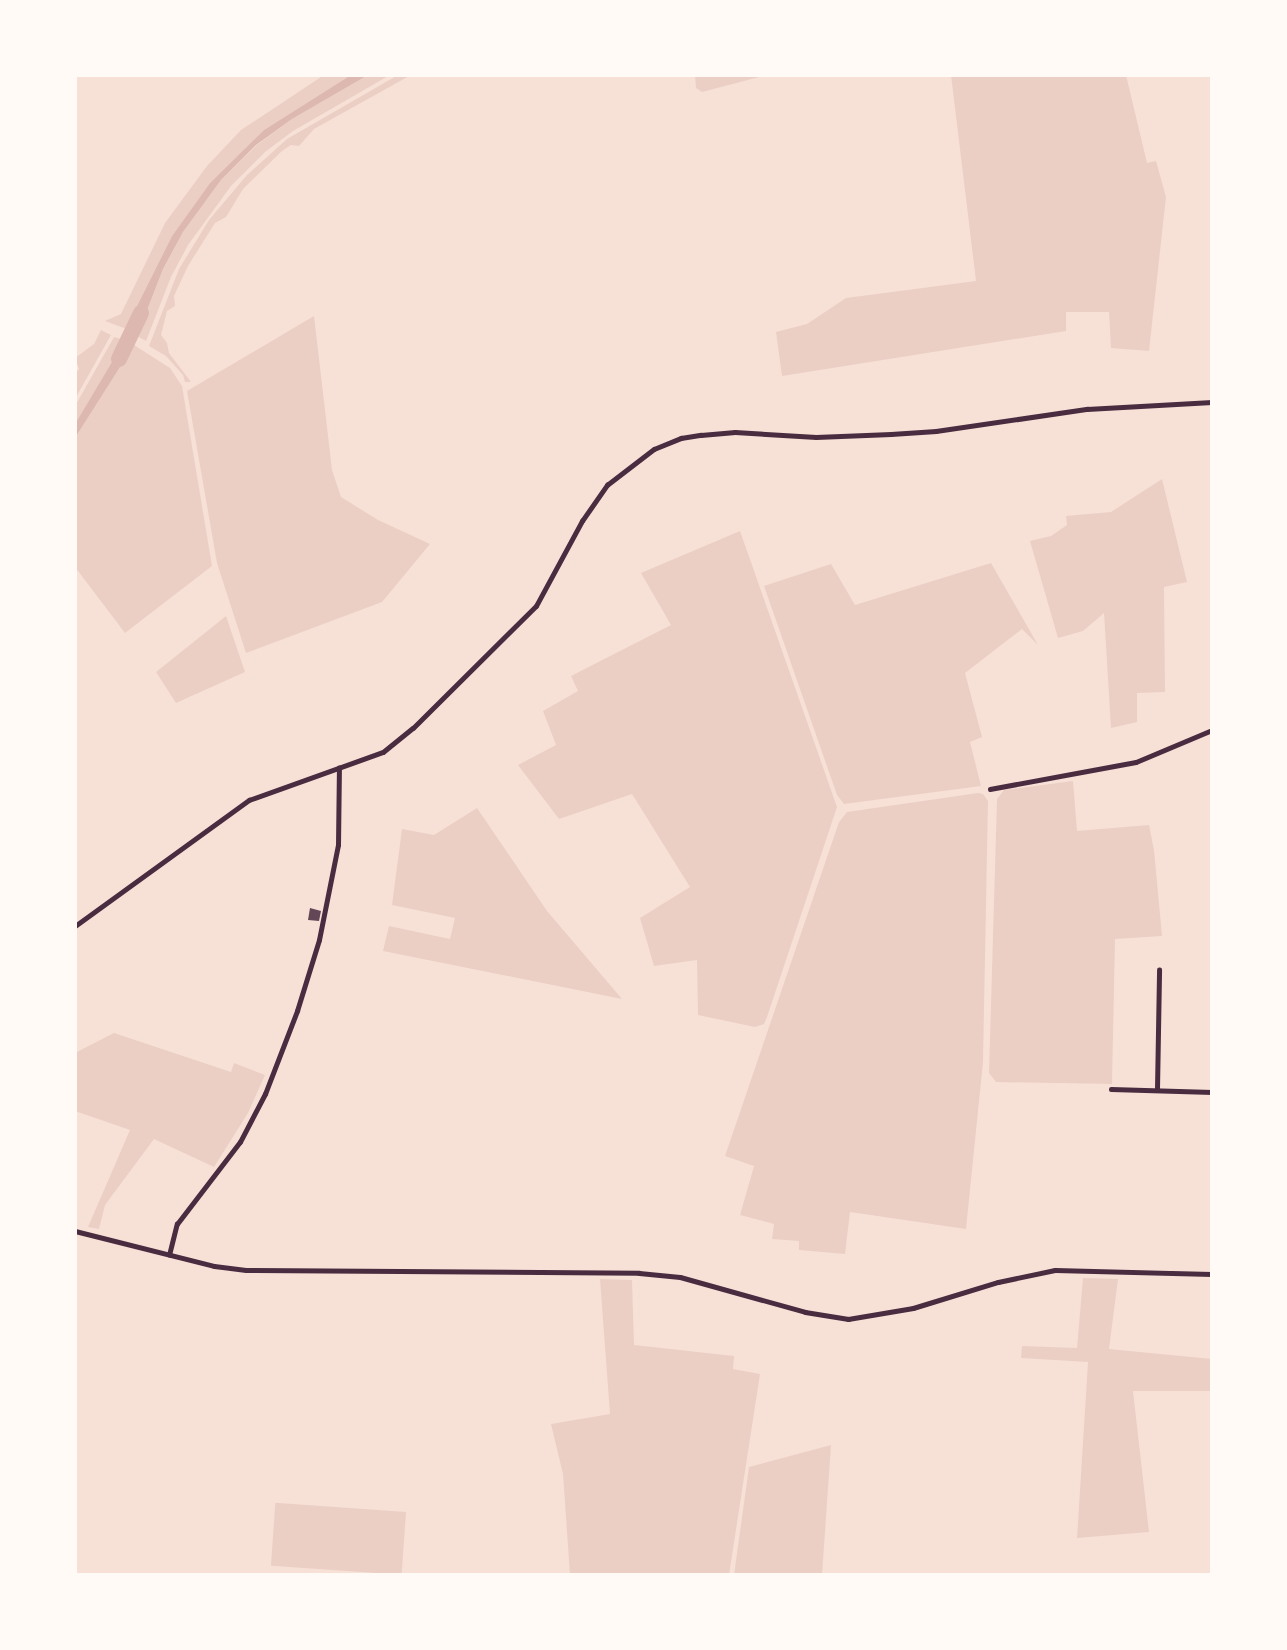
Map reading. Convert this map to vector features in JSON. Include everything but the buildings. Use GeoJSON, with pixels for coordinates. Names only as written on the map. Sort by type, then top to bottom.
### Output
{"type":"FeatureCollection","features":[{"type":"Feature","properties":{"kind":"street"},"geometry":{"type":"LineString","coordinates":[[75,926],[249,800],[383,752],[413,728],[520,623],[548,587],[582,521],[607,485],[654,449],[681,438],[735,432],[816,437],[891,434],[936,431],[1087,409],[1212,402]]}},
{"type":"Feature","properties":{"kind":"street"},"geometry":{"type":"LineString","coordinates":[[990,789],[1136,762],[1212,730]]}},
{"type":"Feature","properties":{"kind":"street"},"geometry":{"type":"LineString","coordinates":[[169,1255],[177,1224],[240,1142],[264,1094],[297,1011],[318,940],[338,845],[339,768]]}},
{"type":"Feature","properties":{"kind":"street"},"geometry":{"type":"LineString","coordinates":[[1157,1089],[1159,970]]}},
{"type":"Feature","properties":{"kind":"street"},"geometry":{"type":"LineString","coordinates":[[1111,1089],[1212,1092]]}},
{"type":"Feature","properties":{"kind":"street"},"geometry":{"type":"LineString","coordinates":[[75,1231],[214,1266],[246,1270],[639,1273],[680,1277],[805,1312],[848,1319],[894,1313],[998,1282],[1055,1270],[1212,1274]]}},
{"type":"Feature","properties":{"kind":"shaded area"},"geometry":{"type":"Polygon","coordinates":[[[324,75],[351,75],[264,130],[210,183],[172,236],[129,322],[129,330],[105,321],[121,314],[165,223],[207,166],[241,130],[324,75]]]}},
{"type":"Feature","properties":{"kind":"shaded area"},"geometry":{"type":"Polygon","coordinates":[[[351,75],[368,75],[292,119],[256,145],[221,180],[183,232],[163,269],[137,336],[129,330],[129,322],[172,236],[210,183],[264,130],[351,75]]]}},
{"type":"Feature","properties":{"kind":"shaded area"},"geometry":{"type":"Polygon","coordinates":[[[368,75],[390,75],[293,131],[265,152],[231,186],[188,245],[171,277],[146,341],[137,336],[163,269],[183,232],[221,180],[257,145],[292,119],[368,75]]]}},
{"type":"Feature","properties":{"kind":"shaded area"},"geometry":{"type":"Polygon","coordinates":[[[398,75],[411,75],[314,129],[299,146],[291,145],[282,151],[243,189],[226,217],[215,223],[188,266],[174,296],[175,306],[167,311],[161,335],[167,343],[169,353],[191,382],[185,382],[183,375],[166,356],[149,346],[179,269],[209,220],[247,175],[287,139],[398,75]]]}},
{"type":"Feature","properties":{"kind":"shaded area"},"geometry":{"type":"Polygon","coordinates":[[[695,75],[767,75],[702,92],[696,88],[695,75]]]}},
{"type":"Feature","properties":{"kind":"shaded area"},"geometry":{"type":"Polygon","coordinates":[[[951,75],[1126,75],[1147,163],[1156,161],[1166,197],[1149,351],[1111,348],[1109,312],[1066,312],[1066,331],[782,376],[776,332],[807,324],[846,298],[976,281],[951,75]]]}},
{"type":"Feature","properties":{"kind":"shaded area"},"geometry":{"type":"Polygon","coordinates":[[[314,316],[332,470],[341,497],[378,520],[430,544],[382,602],[246,653],[217,563],[187,391],[314,316]]]}},
{"type":"Feature","properties":{"kind":"shaded area"},"geometry":{"type":"Polygon","coordinates":[[[101,330],[111,335],[75,399],[75,374],[79,369],[75,358],[94,344],[101,330]]]}},
{"type":"Feature","properties":{"kind":"shaded area"},"geometry":{"type":"Polygon","coordinates":[[[114,337],[125,340],[75,424],[75,406],[114,337]]]}},
{"type":"Feature","properties":{"kind":"shaded area"},"geometry":{"type":"Polygon","coordinates":[[[125,340],[134,345],[75,438],[75,424],[125,340]]]}},
{"type":"Feature","properties":{"kind":"shaded area"},"geometry":{"type":"Polygon","coordinates":[[[134,345],[170,368],[182,386],[212,566],[125,633],[75,567],[75,438],[134,345]]]}},
{"type":"Feature","properties":{"kind":"shaded area"},"geometry":{"type":"Polygon","coordinates":[[[1162,479],[1187,582],[1164,587],[1165,692],[1137,693],[1137,722],[1111,728],[1104,613],[1083,631],[1058,638],[1030,541],[1051,536],[1067,525],[1066,516],[1111,512],[1162,479]]]}},
{"type":"Feature","properties":{"kind":"shaded area"},"geometry":{"type":"Polygon","coordinates":[[[740,531],[837,807],[767,1017],[764,1024],[755,1027],[698,1015],[697,960],[654,966],[640,918],[690,887],[632,794],[559,819],[518,765],[556,745],[543,711],[578,691],[571,676],[671,625],[641,573],[740,531]]]}},
{"type":"Feature","properties":{"kind":"shaded area"},"geometry":{"type":"Polygon","coordinates":[[[991,563],[1038,645],[1022,629],[965,673],[982,737],[970,742],[981,786],[844,804],[837,795],[764,586],[831,564],[855,605],[991,563]]]}},
{"type":"Feature","properties":{"kind":"shaded area"},"geometry":{"type":"Polygon","coordinates":[[[226,616],[245,672],[176,703],[156,672],[226,616]]]}},
{"type":"Feature","properties":{"kind":"shaded area"},"geometry":{"type":"Polygon","coordinates":[[[1073,781],[1077,831],[1149,825],[1162,936],[1115,939],[1112,1084],[996,1082],[989,1073],[997,799],[1004,790],[1073,781]]]}},
{"type":"Feature","properties":{"kind":"shaded area"},"geometry":{"type":"Polygon","coordinates":[[[983,794],[988,801],[983,1062],[966,1229],[850,1212],[845,1254],[799,1250],[799,1241],[772,1239],[774,1224],[740,1215],[754,1166],[725,1156],[839,822],[847,812],[983,794]]]}},
{"type":"Feature","properties":{"kind":"shaded area"},"geometry":{"type":"Polygon","coordinates":[[[477,808],[547,911],[622,999],[383,951],[389,926],[450,939],[455,918],[392,905],[402,829],[434,835],[477,808]]]}},
{"type":"Feature","properties":{"kind":"shaded area"},"geometry":{"type":"Polygon","coordinates":[[[114,1033],[231,1072],[234,1063],[265,1075],[248,1113],[214,1167],[154,1139],[105,1205],[99,1229],[88,1227],[130,1130],[75,1111],[75,1053],[114,1033]]]}},
{"type":"Feature","properties":{"kind":"shaded area"},"geometry":{"type":"Polygon","coordinates":[[[1083,1278],[1118,1279],[1109,1349],[1212,1359],[1212,1391],[1133,1391],[1149,1532],[1077,1538],[1088,1362],[1021,1358],[1022,1346],[1077,1348],[1083,1278]]]}},
{"type":"Feature","properties":{"kind":"shaded area"},"geometry":{"type":"Polygon","coordinates":[[[600,1279],[632,1280],[634,1345],[734,1356],[733,1369],[760,1374],[729,1575],[570,1575],[563,1474],[551,1424],[610,1414],[600,1279]]]}},
{"type":"Feature","properties":{"kind":"shaded area"},"geometry":{"type":"Polygon","coordinates":[[[831,1445],[822,1575],[734,1575],[749,1467],[831,1445]]]}},
{"type":"Feature","properties":{"kind":"shaded area"},"geometry":{"type":"Polygon","coordinates":[[[275,1503],[406,1512],[402,1575],[271,1566],[275,1503]]]}},
{"type":"Feature","properties":{"kind":"waterway"},"geometry":{"type":"LineString","coordinates":[[119,359],[141,313]]}}]}
